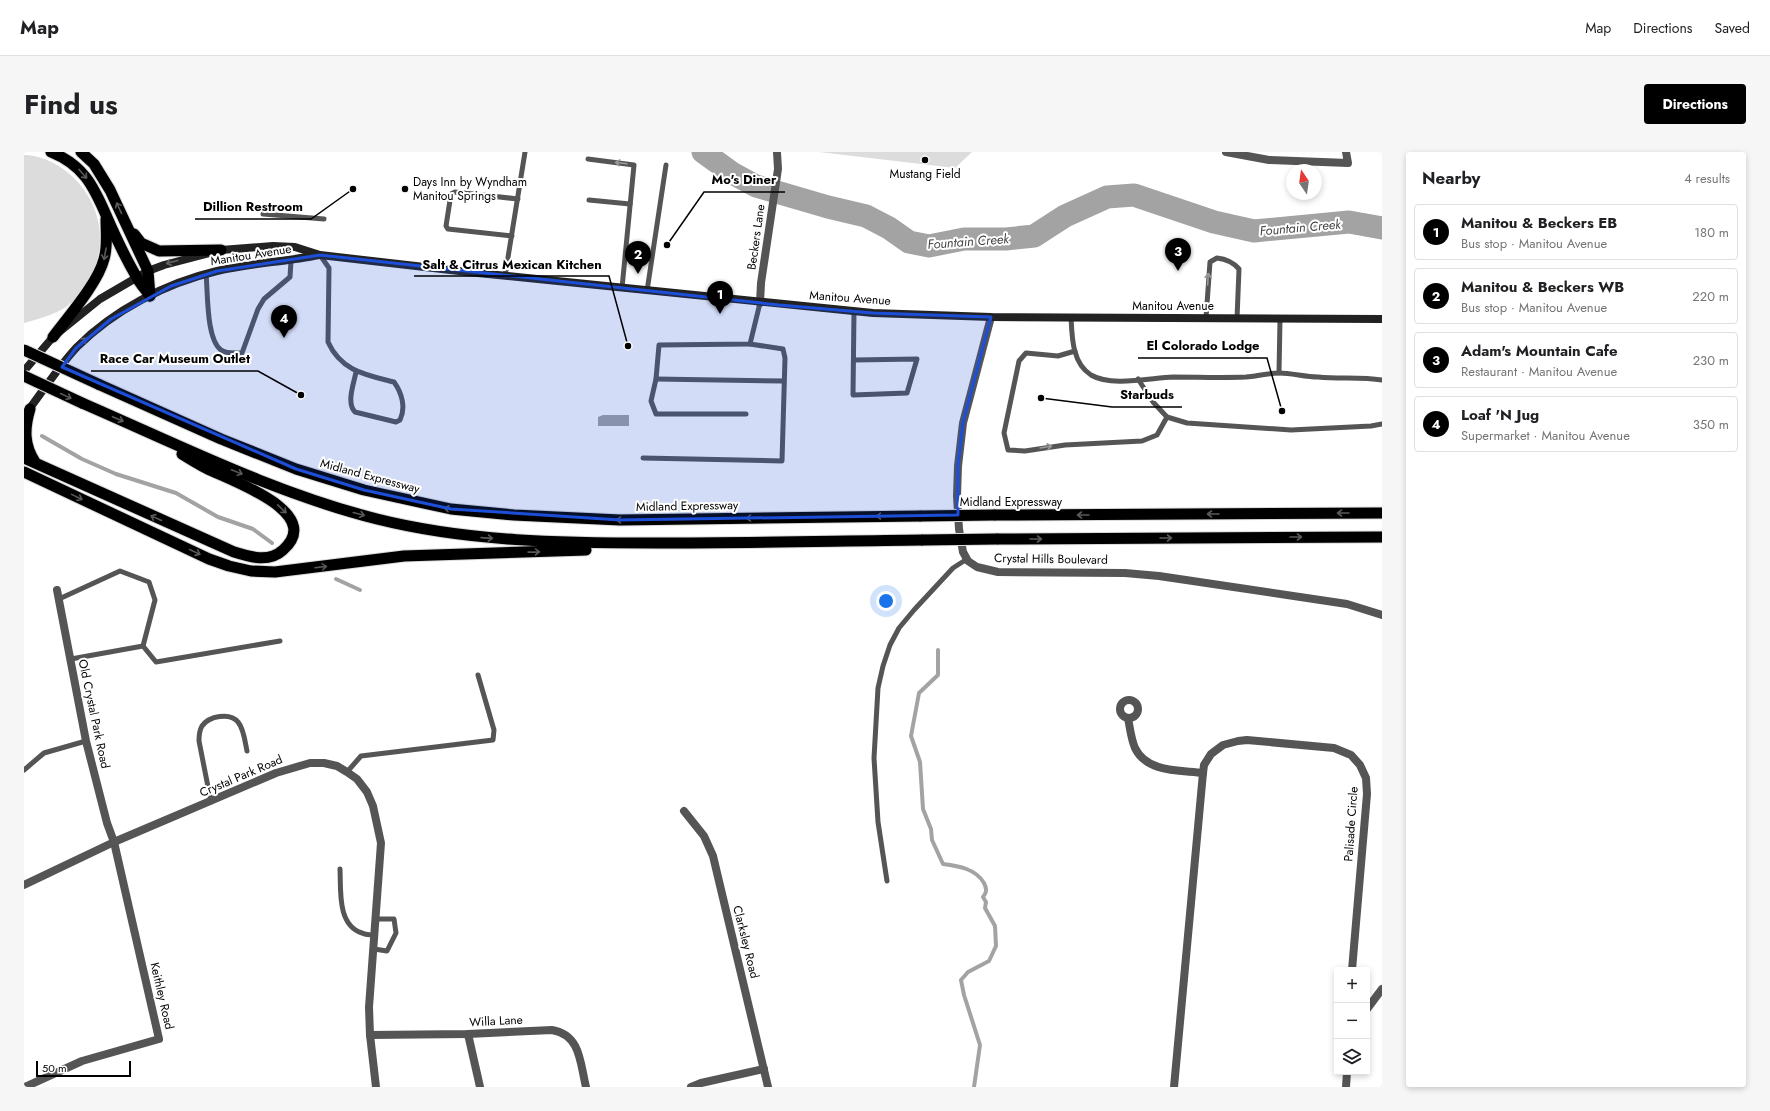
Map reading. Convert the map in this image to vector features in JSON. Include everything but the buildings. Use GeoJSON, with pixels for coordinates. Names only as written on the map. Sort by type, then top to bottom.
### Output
{"type":"FeatureCollection","features":[{"type":"Feature","properties":{"kind":"highway"},"geometry":{"type":"LineString","coordinates":[[51,152],[68,160],[78,168],[88,180],[98,195],[136,278],[150,296]]}},
{"type":"Feature","properties":{"kind":"highway"},"geometry":{"type":"LineString","coordinates":[[81,152],[103,175],[128,227],[148,271],[150,296]]}},
{"type":"Feature","properties":{"kind":"highway"},"geometry":{"type":"LineString","coordinates":[[53,337],[75,309],[97,274],[103,261],[107,244],[106,215]]}},
{"type":"Feature","properties":{"kind":"highway"},"geometry":{"type":"LineString","coordinates":[[128,227],[141,243],[154,250],[169,252],[221,250]]}},
{"type":"Feature","properties":{"kind":"highway","name":"Midland Expressway"},"geometry":{"type":"LineString","coordinates":[[24,350],[188,425],[296,469],[379,494],[451,509],[522,516],[620,520],[994,515],[1382,513]]}},
{"type":"Feature","properties":{"kind":"highway"},"geometry":{"type":"LineString","coordinates":[[24,376],[226,467],[272,485],[346,510],[414,527],[482,538],[549,542],[714,543],[997,539],[1382,537]]}},
{"type":"Feature","properties":{"kind":"highway"},"geometry":{"type":"LineString","coordinates":[[27,413],[24,438],[29,455],[36,462]]}},
{"type":"Feature","properties":{"kind":"highway"},"geometry":{"type":"LineString","coordinates":[[24,458],[36,462],[215,545],[234,552],[249,556],[268,558],[276,556],[290,544],[294,529],[290,518],[267,496],[205,468],[139,428]]}},
{"type":"Feature","properties":{"kind":"highway"},"geometry":{"type":"LineString","coordinates":[[24,472],[209,559],[251,571],[275,572],[418,556],[541,552],[714,543]]}},
{"type":"Feature","properties":{"kind":"highway"},"geometry":{"type":"LineString","coordinates":[[24,475],[42,480]]}},
{"type":"Feature","properties":{"kind":"main road","name":"Manitou Avenue"},"geometry":{"type":"LineString","coordinates":[[24,371],[53,337],[100,299],[148,271],[164,265],[221,250],[273,246],[295,247],[320,255],[505,276],[854,312],[991,317],[1382,319]]}},
{"type":"Feature","properties":{"kind":"main road","name":"Manitou Avenue"},"geometry":{"type":"LineString","coordinates":[[27,413],[76,348],[92,333],[130,307],[150,296],[171,286],[206,274],[242,266],[320,255]]}},
{"type":"Feature","properties":{"kind":"street","name":"Beckers Lane"},"geometry":{"type":"LineString","coordinates":[[760,303],[778,169],[778,152]]}},
{"type":"Feature","properties":{"kind":"street"},"geometry":{"type":"LineString","coordinates":[[1226,152],[1348,163],[1346,152]]}},
{"type":"Feature","properties":{"kind":"street"},"geometry":{"type":"LineString","coordinates":[[967,559],[963,552],[959,529],[958,466],[964,423],[991,317]]}},
{"type":"Feature","properties":{"kind":"street","name":"Crystal Hills Boulevard"},"geometry":{"type":"LineString","coordinates":[[967,559],[977,567],[998,572],[1117,572],[1159,576],[1347,604],[1382,615]]}},
{"type":"Feature","properties":{"kind":"street","name":"Old Crystal Park Road"},"geometry":{"type":"LineString","coordinates":[[57,590],[86,741],[106,823],[114,842]]}},
{"type":"Feature","properties":{"kind":"street"},"geometry":{"type":"LineString","coordinates":[[1128,718],[1135,748],[1144,761],[1157,767],[1203,773]]}},
{"type":"Feature","properties":{"kind":"street","name":"Palisade Circle"},"geometry":{"type":"LineString","coordinates":[[1174,1087],[1203,773],[1207,759],[1216,750],[1230,743],[1247,740],[1334,748],[1351,755],[1360,765],[1366,778],[1367,794],[1352,967]]}},
{"type":"Feature","properties":{"kind":"street","name":"Crystal Park Road"},"geometry":{"type":"LineString","coordinates":[[24,885],[114,842],[211,802],[276,773],[310,763],[324,763],[337,766],[358,779],[367,792],[373,806],[378,827],[381,858],[369,1007],[370,1035],[376,1087]]}},
{"type":"Feature","properties":{"kind":"street","name":"Clarksley Road"},"geometry":{"type":"LineString","coordinates":[[684,811],[704,836],[713,856],[768,1087]]}},
{"type":"Feature","properties":{"kind":"street","name":"Keithley Road"},"geometry":{"type":"LineString","coordinates":[[25,1087],[82,1061],[159,1039],[114,842]]}},
{"type":"Feature","properties":{"kind":"street"},"geometry":{"type":"LineString","coordinates":[[1370,1005],[1382,989]]}},
{"type":"Feature","properties":{"kind":"street","name":"Willa Lane"},"geometry":{"type":"LineString","coordinates":[[370,1035],[468,1034],[552,1030],[561,1032],[568,1035],[576,1047],[586,1087]]}},
{"type":"Feature","properties":{"kind":"street"},"geometry":{"type":"LineString","coordinates":[[468,1034],[480,1087]]}},
{"type":"Feature","properties":{"kind":"street"},"geometry":{"type":"LineString","coordinates":[[691,1087],[701,1083],[764,1069]]}},
{"type":"Feature","properties":{"kind":"street"},"geometry":{"type":"LineString","coordinates":[[1346,1087],[1347,1075]]}},
{"type":"Feature","properties":{"kind":"lane"},"geometry":{"type":"LineString","coordinates":[[505,276],[525,152]]}},
{"type":"Feature","properties":{"kind":"lane"},"geometry":{"type":"LineString","coordinates":[[588,159],[634,165],[622,288]]}},
{"type":"Feature","properties":{"kind":"lane"},"geometry":{"type":"LineString","coordinates":[[647,291],[666,165]]}},
{"type":"Feature","properties":{"kind":"lane"},"geometry":{"type":"LineString","coordinates":[[512,236],[448,229],[446,226],[451,194],[455,192],[518,199]]}},
{"type":"Feature","properties":{"kind":"lane"},"geometry":{"type":"LineString","coordinates":[[589,200],[630,204]]}},
{"type":"Feature","properties":{"kind":"lane"},"geometry":{"type":"LineString","coordinates":[[263,214],[324,219]]}},
{"type":"Feature","properties":{"kind":"lane"},"geometry":{"type":"LineString","coordinates":[[320,255],[329,268],[328,342],[332,353],[356,372],[394,382],[400,391],[403,413],[400,420],[396,422],[355,412],[351,408],[350,402],[356,372]]}},
{"type":"Feature","properties":{"kind":"lane"},"geometry":{"type":"LineString","coordinates":[[1206,318],[1210,262],[1218,258],[1226,259],[1235,264],[1239,269],[1237,319]]}},
{"type":"Feature","properties":{"kind":"lane"},"geometry":{"type":"LineString","coordinates":[[206,274],[209,327],[214,341],[221,350],[232,353],[242,353],[258,309],[264,299],[290,277],[291,260]]}},
{"type":"Feature","properties":{"kind":"lane"},"geometry":{"type":"LineString","coordinates":[[750,344],[760,303]]}},
{"type":"Feature","properties":{"kind":"lane"},"geometry":{"type":"LineString","coordinates":[[854,312],[853,395],[907,393],[917,359],[854,360]]}},
{"type":"Feature","properties":{"kind":"lane"},"geometry":{"type":"LineString","coordinates":[[1071,317],[1074,351],[1080,364],[1092,375],[1111,380],[1247,376],[1278,373],[1315,377],[1382,380]]}},
{"type":"Feature","properties":{"kind":"lane"},"geometry":{"type":"LineString","coordinates":[[1278,373],[1280,319]]}},
{"type":"Feature","properties":{"kind":"lane"},"geometry":{"type":"LineString","coordinates":[[643,458],[782,461],[785,358],[783,349],[750,344],[659,345],[656,379],[651,401],[656,414],[746,414]]}},
{"type":"Feature","properties":{"kind":"lane"},"geometry":{"type":"LineString","coordinates":[[1074,351],[1058,356],[1026,353],[1018,361],[1004,433],[1008,450],[1024,451],[1065,444],[1142,441],[1157,435],[1167,417]]}},
{"type":"Feature","properties":{"kind":"lane"},"geometry":{"type":"LineString","coordinates":[[656,379],[784,381]]}},
{"type":"Feature","properties":{"kind":"lane"},"geometry":{"type":"LineString","coordinates":[[1138,379],[1153,402],[1167,417],[1187,424],[1284,430],[1371,426],[1382,424]]}},
{"type":"Feature","properties":{"kind":"lane"},"geometry":{"type":"LineString","coordinates":[[887,881],[878,822],[874,758],[878,688],[883,666],[890,645],[899,628],[953,568],[967,559]]}},
{"type":"Feature","properties":{"kind":"lane"},"geometry":{"type":"LineString","coordinates":[[59,598],[120,571],[149,582],[155,600],[143,646]]}},
{"type":"Feature","properties":{"kind":"lane"},"geometry":{"type":"LineString","coordinates":[[143,646],[156,662],[280,641]]}},
{"type":"Feature","properties":{"kind":"lane"},"geometry":{"type":"LineString","coordinates":[[71,659],[143,646]]}},
{"type":"Feature","properties":{"kind":"lane"},"geometry":{"type":"LineString","coordinates":[[347,772],[361,756],[493,740],[494,730],[478,675]]}},
{"type":"Feature","properties":{"kind":"lane"},"geometry":{"type":"LineString","coordinates":[[211,802],[199,741],[199,733],[202,727],[211,718],[227,716],[232,717],[241,725],[247,751]]}},
{"type":"Feature","properties":{"kind":"lane"},"geometry":{"type":"LineString","coordinates":[[25,768],[44,753],[86,741]]}},
{"type":"Feature","properties":{"kind":"lane"},"geometry":{"type":"LineString","coordinates":[[340,869],[341,904],[346,919],[353,927],[362,933],[375,935]]}},
{"type":"Feature","properties":{"kind":"lane"},"geometry":{"type":"LineString","coordinates":[[374,950],[387,951],[396,933],[394,919],[376,919]]}},
{"type":"Feature","properties":{"kind":"highlighted area"},"geometry":{"type":"Polygon","coordinates":[[[320,255],[779,305],[873,313],[991,317],[963,423],[958,466],[958,515],[620,520],[451,509],[364,490],[296,469],[62,367],[76,348],[111,319],[171,286],[217,271],[320,255]]]}},
{"type":"Feature","properties":{"kind":"shaded area","name":"Mustang Field"},"geometry":{"type":"Polygon","coordinates":[[[819,152],[972,152],[955,168],[819,152]]]}},
{"type":"Feature","properties":{"kind":"shaded area"},"geometry":{"type":"Polygon","coordinates":[[[24,155],[35,156],[51,162],[66,171],[80,184],[90,200],[97,216],[100,234],[99,251],[94,269],[86,286],[73,301],[62,309],[44,317],[24,323],[24,155]]]}},
{"type":"Feature","properties":{"kind":"shaded area"},"geometry":{"type":"Polygon","coordinates":[[[603,415],[629,415],[629,426],[598,426],[598,417],[603,415]]]}},
{"type":"Feature","properties":{"kind":"waterway","name":"Fountain Creek"},"geometry":{"type":"LineString","coordinates":[[703,152],[732,173],[756,186],[828,207],[866,216],[889,228],[909,242],[929,246],[964,239],[1006,239],[1034,236],[1065,216],[1107,197],[1134,195],[1214,222],[1254,231],[1349,222],[1382,228]]}},
{"type":"Feature","properties":{"kind":"waterway"},"geometry":{"type":"LineString","coordinates":[[42,436],[82,459],[116,474],[176,493],[218,517],[253,529],[272,543]]}},
{"type":"Feature","properties":{"kind":"waterway"},"geometry":{"type":"LineString","coordinates":[[336,579],[360,590]]}},
{"type":"Feature","properties":{"kind":"waterway"},"geometry":{"type":"LineString","coordinates":[[938,650],[938,675],[919,693],[911,736],[920,762],[923,809],[931,829],[932,840],[943,864],[961,867],[972,871],[981,878],[986,887],[983,897],[986,902],[985,908],[995,926],[996,946],[989,961],[968,972],[961,980],[964,995],[980,1045],[974,1087]]}},
{"type":"Feature","properties":{"kind":"place","name":"Mustang Field"},"geometry":{"type":"Point","coordinates":[925,160]}},
{"type":"Feature","properties":{"kind":"place","name":"Dillion Restroom"},"geometry":{"type":"Point","coordinates":[353,189]}},
{"type":"Feature","properties":{"kind":"place","name":"Days Inn by Wyndham Manitou Springs"},"geometry":{"type":"Point","coordinates":[405,189]}},
{"type":"Feature","properties":{"kind":"place","name":"Mo's Diner"},"geometry":{"type":"Point","coordinates":[667,245]}},
{"type":"Feature","properties":{"kind":"place","name":"Adam's Mountain Cafe"},"geometry":{"type":"Point","coordinates":[1178,271]}},
{"type":"Feature","properties":{"kind":"place","name":"Manitou & Beckers WB"},"geometry":{"type":"Point","coordinates":[638,274]}},
{"type":"Feature","properties":{"kind":"place","name":"Manitou & Beckers EB"},"geometry":{"type":"Point","coordinates":[720,314]}},
{"type":"Feature","properties":{"kind":"place","name":"Loaf 'N Jug"},"geometry":{"type":"Point","coordinates":[284,338]}},
{"type":"Feature","properties":{"kind":"place","name":"Salt & Citrus Mexican Kitchen"},"geometry":{"type":"Point","coordinates":[628,346]}},
{"type":"Feature","properties":{"kind":"place","name":"Race Car Museum Outlet"},"geometry":{"type":"Point","coordinates":[301,395]}},
{"type":"Feature","properties":{"kind":"place","name":"Starbuds"},"geometry":{"type":"Point","coordinates":[1041,398]}},
{"type":"Feature","properties":{"kind":"place","name":"El Colorado Lodge"},"geometry":{"type":"Point","coordinates":[1282,411]}}]}
